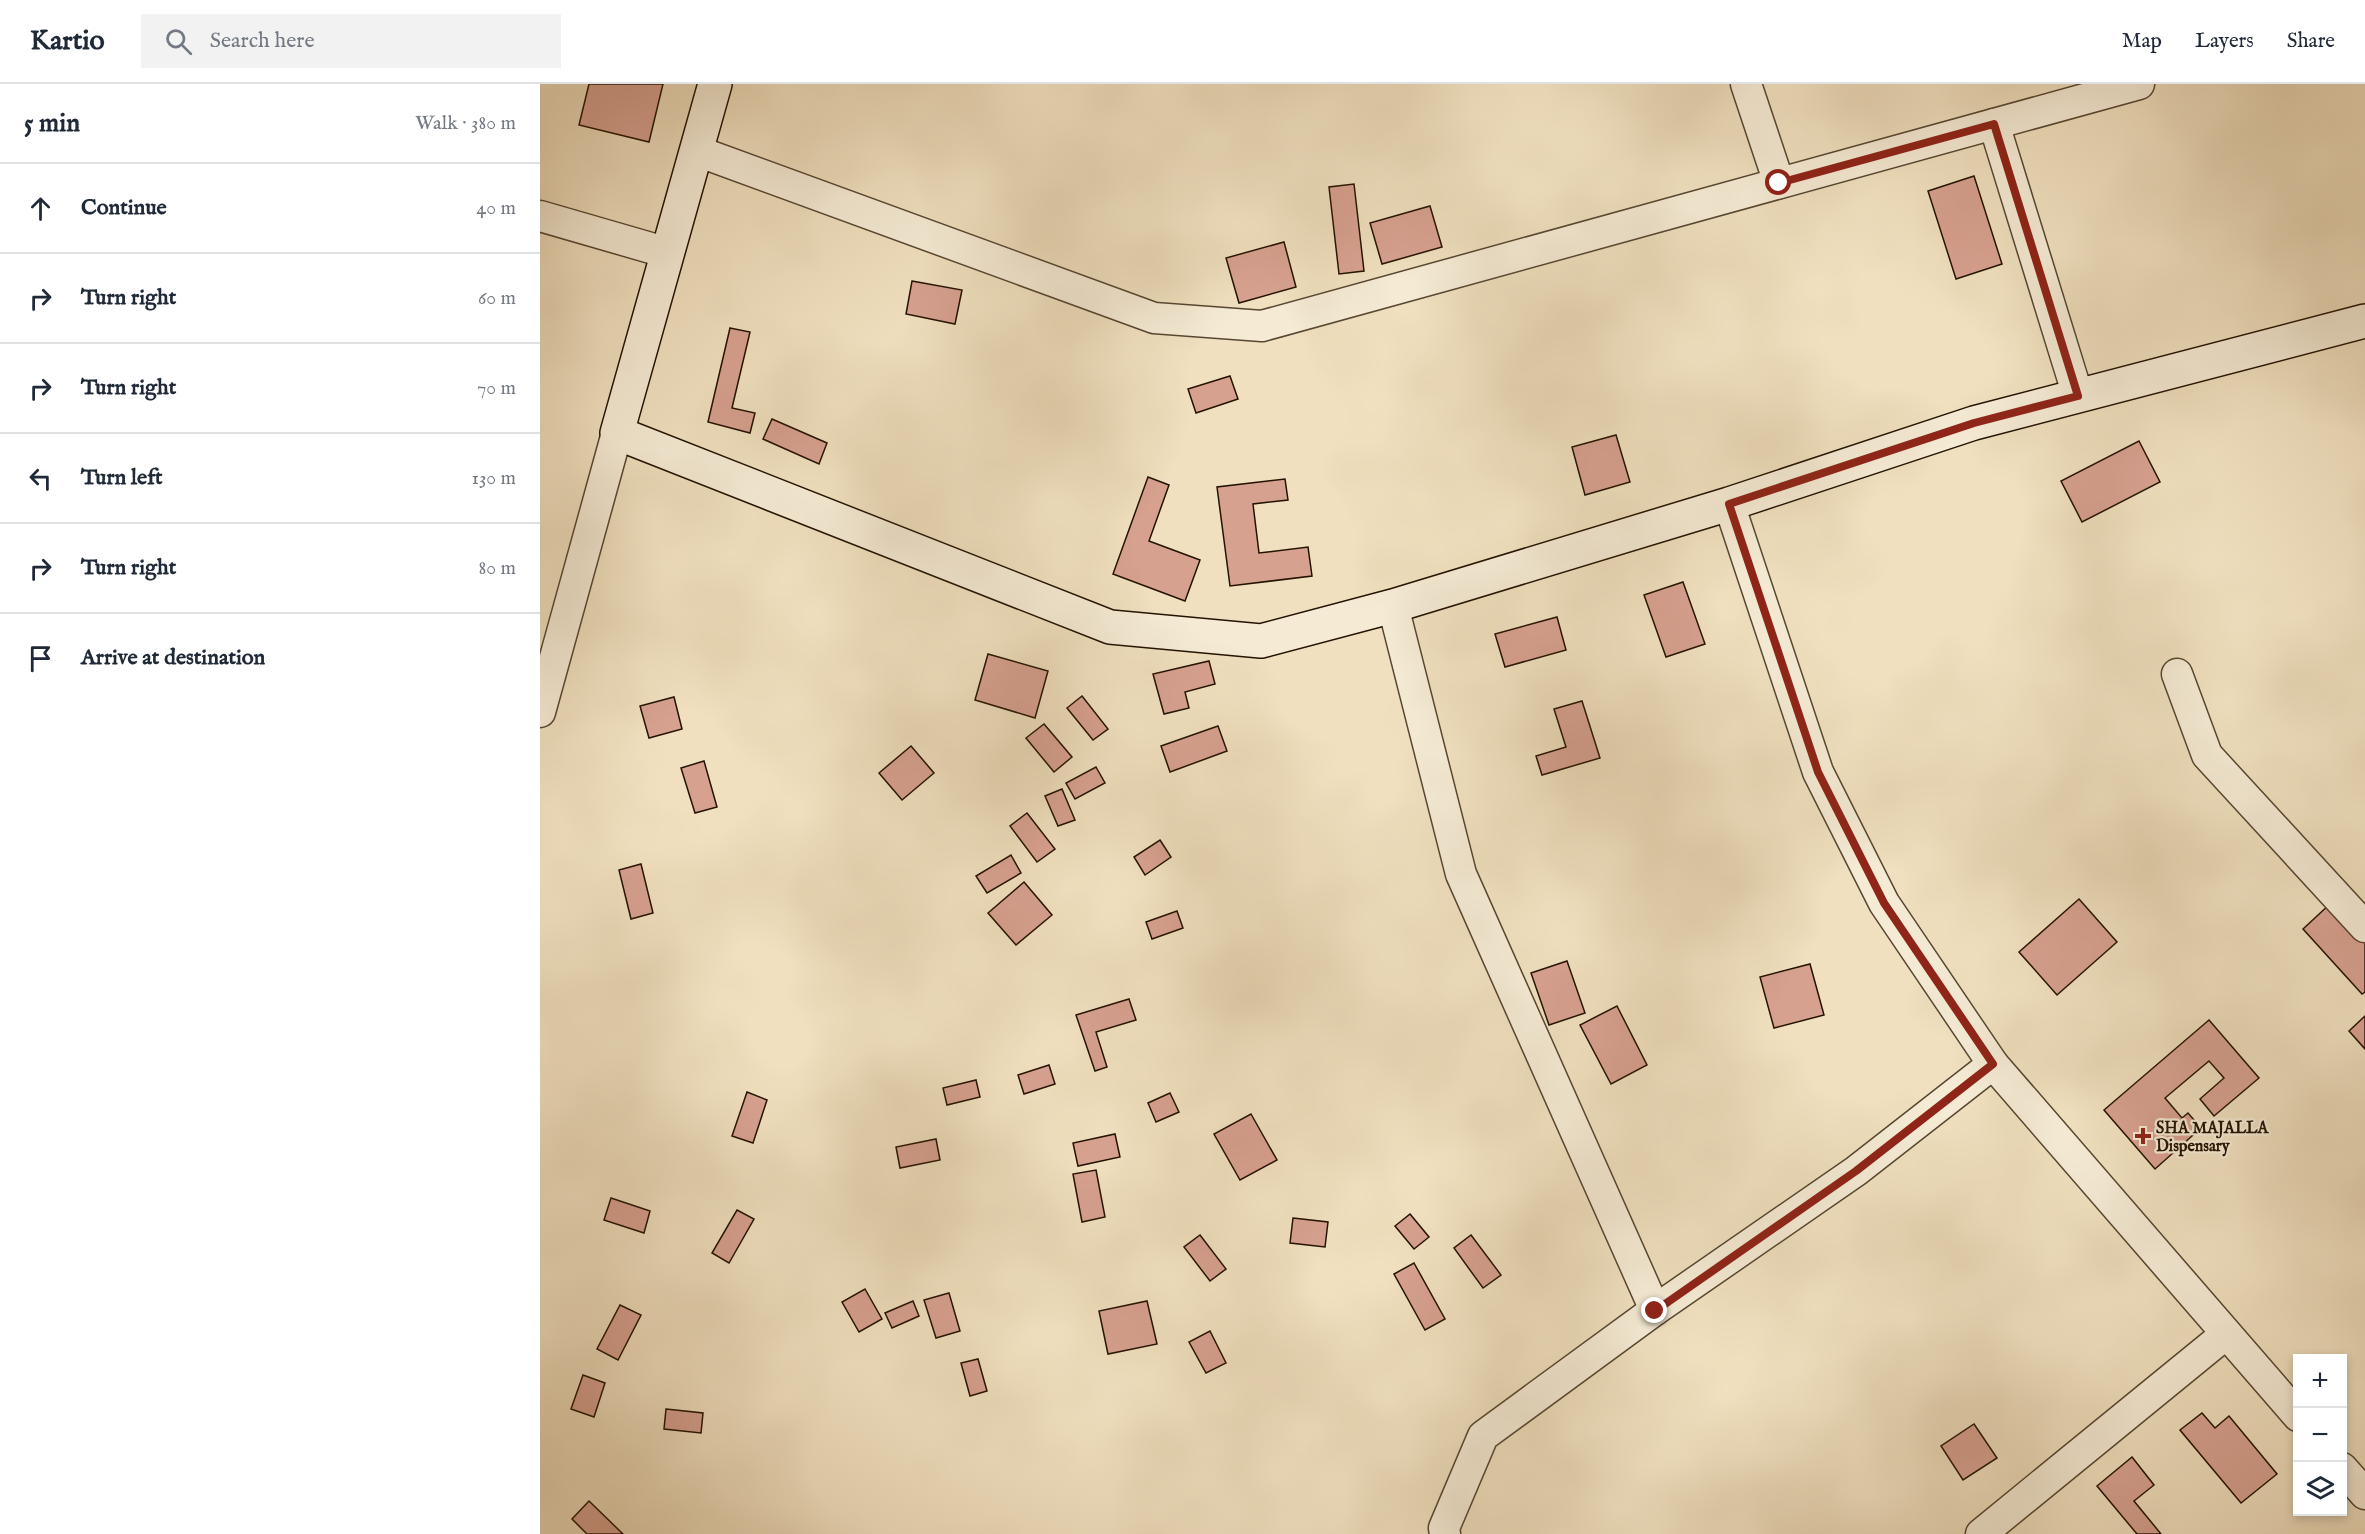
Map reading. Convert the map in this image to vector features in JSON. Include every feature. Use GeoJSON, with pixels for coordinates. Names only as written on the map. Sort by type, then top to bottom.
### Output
{"type":"FeatureCollection","features":[{"type":"Feature","properties":{"kind":"street"},"geometry":{"type":"LineString","coordinates":[[540,712],[715,84]]}},
{"type":"Feature","properties":{"kind":"street"},"geometry":{"type":"LineString","coordinates":[[1746,84],[1779,183]]}},
{"type":"Feature","properties":{"kind":"street"},"geometry":{"type":"LineString","coordinates":[[696,151],[1154,318],[1262,326],[2139,84]]}},
{"type":"Feature","properties":{"kind":"street"},"geometry":{"type":"LineString","coordinates":[[1994,124],[2078,396]]}},
{"type":"Feature","properties":{"kind":"street"},"geometry":{"type":"LineString","coordinates":[[540,216],[668,253]]}},
{"type":"Feature","properties":{"kind":"street"},"geometry":{"type":"LineString","coordinates":[[617,433],[1110,627],[1261,641],[1393,606],[1729,504],[1974,423],[2365,321]]}},
{"type":"Feature","properties":{"kind":"street"},"geometry":{"type":"LineString","coordinates":[[1729,504],[1818,772],[1884,903],[1993,1064],[2293,1410]]}},
{"type":"Feature","properties":{"kind":"street"},"geometry":{"type":"LineString","coordinates":[[1393,606],[1461,874],[1655,1311]]}},
{"type":"Feature","properties":{"kind":"street"},"geometry":{"type":"LineString","coordinates":[[2177,674],[2207,755],[2365,927]]}},
{"type":"Feature","properties":{"kind":"street"},"geometry":{"type":"LineString","coordinates":[[1445,1534],[1444,1528],[1482,1436],[1655,1311],[1856,1171],[1993,1064]]}},
{"type":"Feature","properties":{"kind":"street"},"geometry":{"type":"LineString","coordinates":[[1981,1534],[2226,1334]]}},
{"type":"Feature","properties":{"kind":"street"},"geometry":{"type":"LineString","coordinates":[[2347,1473],[2365,1494]]}},
{"type":"Feature","properties":{"kind":"building"},"geometry":{"type":"Polygon","coordinates":[[[589,84],[663,84],[649,142],[579,125],[589,84]]]}},
{"type":"Feature","properties":{"kind":"building"},"geometry":{"type":"Polygon","coordinates":[[[1974,176],[2002,264],[1956,279],[1928,191],[1974,176]]]}},
{"type":"Feature","properties":{"kind":"building"},"geometry":{"type":"Polygon","coordinates":[[[1354,184],[1364,271],[1339,274],[1329,187],[1354,184]]]}},
{"type":"Feature","properties":{"kind":"building"},"geometry":{"type":"Polygon","coordinates":[[[1430,206],[1442,247],[1382,264],[1370,223],[1430,206]]]}},
{"type":"Feature","properties":{"kind":"building"},"geometry":{"type":"Polygon","coordinates":[[[1284,242],[1296,287],[1239,303],[1226,258],[1284,242]]]}},
{"type":"Feature","properties":{"kind":"building"},"geometry":{"type":"Polygon","coordinates":[[[912,281],[962,290],[955,324],[906,314],[912,281]]]}},
{"type":"Feature","properties":{"kind":"building"},"geometry":{"type":"Polygon","coordinates":[[[730,328],[750,332],[732,408],[755,413],[750,433],[708,422],[730,328]]]}},
{"type":"Feature","properties":{"kind":"building"},"geometry":{"type":"Polygon","coordinates":[[[1230,376],[1238,399],[1196,413],[1188,389],[1230,376]]]}},
{"type":"Feature","properties":{"kind":"building"},"geometry":{"type":"Polygon","coordinates":[[[772,419],[827,443],[819,464],[763,439],[772,419]]]}},
{"type":"Feature","properties":{"kind":"building"},"geometry":{"type":"Polygon","coordinates":[[[1616,435],[1630,482],[1585,495],[1572,447],[1616,435]]]}},
{"type":"Feature","properties":{"kind":"building"},"geometry":{"type":"Polygon","coordinates":[[[2139,441],[2160,482],[2082,522],[2061,481],[2139,441]]]}},
{"type":"Feature","properties":{"kind":"building"},"geometry":{"type":"Polygon","coordinates":[[[1148,477],[1169,485],[1149,541],[1200,560],[1185,601],[1113,574],[1148,477]]]}},
{"type":"Feature","properties":{"kind":"building"},"geometry":{"type":"Polygon","coordinates":[[[1285,479],[1288,500],[1253,504],[1259,553],[1308,547],[1312,576],[1230,586],[1217,487],[1285,479]]]}},
{"type":"Feature","properties":{"kind":"building"},"geometry":{"type":"Polygon","coordinates":[[[1683,582],[1705,644],[1666,657],[1644,595],[1683,582]]]}},
{"type":"Feature","properties":{"kind":"building"},"geometry":{"type":"Polygon","coordinates":[[[1557,617],[1566,650],[1505,667],[1495,634],[1557,617]]]}},
{"type":"Feature","properties":{"kind":"building"},"geometry":{"type":"Polygon","coordinates":[[[988,654],[1048,671],[1035,718],[975,700],[988,654]]]}},
{"type":"Feature","properties":{"kind":"building"},"geometry":{"type":"Polygon","coordinates":[[[1209,661],[1215,684],[1185,692],[1189,708],[1164,714],[1153,674],[1209,661]]]}},
{"type":"Feature","properties":{"kind":"building"},"geometry":{"type":"Polygon","coordinates":[[[1082,696],[1108,729],[1093,740],[1067,708],[1082,696]]]}},
{"type":"Feature","properties":{"kind":"building"},"geometry":{"type":"Polygon","coordinates":[[[674,697],[682,729],[649,738],[640,706],[674,697]]]}},
{"type":"Feature","properties":{"kind":"building"},"geometry":{"type":"Polygon","coordinates":[[[1582,701],[1600,758],[1542,775],[1536,756],[1566,747],[1554,709],[1582,701]]]}},
{"type":"Feature","properties":{"kind":"building"},"geometry":{"type":"Polygon","coordinates":[[[1044,724],[1072,757],[1054,772],[1026,738],[1044,724]]]}},
{"type":"Feature","properties":{"kind":"building"},"geometry":{"type":"Polygon","coordinates":[[[1218,726],[1227,751],[1170,772],[1161,746],[1218,726]]]}},
{"type":"Feature","properties":{"kind":"building"},"geometry":{"type":"Polygon","coordinates":[[[911,746],[934,773],[902,800],[879,773],[911,746]]]}},
{"type":"Feature","properties":{"kind":"building"},"geometry":{"type":"Polygon","coordinates":[[[704,761],[717,807],[695,813],[681,768],[704,761]]]}},
{"type":"Feature","properties":{"kind":"building"},"geometry":{"type":"Polygon","coordinates":[[[1096,767],[1105,783],[1075,799],[1066,783],[1096,767]]]}},
{"type":"Feature","properties":{"kind":"building"},"geometry":{"type":"Polygon","coordinates":[[[1062,789],[1075,820],[1058,826],[1045,796],[1062,789]]]}},
{"type":"Feature","properties":{"kind":"building"},"geometry":{"type":"Polygon","coordinates":[[[1027,813],[1055,849],[1037,862],[1010,826],[1027,813]]]}},
{"type":"Feature","properties":{"kind":"building"},"geometry":{"type":"Polygon","coordinates":[[[1160,840],[1171,857],[1145,875],[1134,857],[1160,840]]]}},
{"type":"Feature","properties":{"kind":"building"},"geometry":{"type":"Polygon","coordinates":[[[1011,855],[1021,873],[987,893],[976,876],[1011,855]]]}},
{"type":"Feature","properties":{"kind":"building"},"geometry":{"type":"Polygon","coordinates":[[[641,864],[653,913],[631,919],[619,870],[641,864]]]}},
{"type":"Feature","properties":{"kind":"building"},"geometry":{"type":"Polygon","coordinates":[[[1024,882],[1052,915],[1016,945],[988,913],[1024,882]]]}},
{"type":"Feature","properties":{"kind":"building"},"geometry":{"type":"Polygon","coordinates":[[[2079,899],[2117,942],[2057,995],[2019,952],[2079,899]]]}},
{"type":"Feature","properties":{"kind":"building"},"geometry":{"type":"Polygon","coordinates":[[[2331,903],[2365,941],[2365,992],[2362,994],[2303,929],[2331,903]]]}},
{"type":"Feature","properties":{"kind":"building"},"geometry":{"type":"Polygon","coordinates":[[[1177,911],[1183,928],[1152,939],[1146,922],[1177,911]]]}},
{"type":"Feature","properties":{"kind":"building"},"geometry":{"type":"Polygon","coordinates":[[[1567,961],[1585,1013],[1549,1025],[1531,973],[1567,961]]]}},
{"type":"Feature","properties":{"kind":"building"},"geometry":{"type":"Polygon","coordinates":[[[1810,964],[1824,1015],[1774,1028],[1760,977],[1810,964]]]}},
{"type":"Feature","properties":{"kind":"building"},"geometry":{"type":"Polygon","coordinates":[[[1129,999],[1136,1020],[1096,1032],[1107,1067],[1095,1071],[1076,1015],[1129,999]]]}},
{"type":"Feature","properties":{"kind":"building"},"geometry":{"type":"Polygon","coordinates":[[[1617,1006],[1647,1065],[1611,1084],[1580,1025],[1617,1006]]]}},
{"type":"Feature","properties":{"kind":"building"},"geometry":{"type":"Polygon","coordinates":[[[2365,1016],[2365,1049],[2349,1031],[2365,1016]]]}},
{"type":"Feature","properties":{"kind":"building"},"geometry":{"type":"Polygon","coordinates":[[[2209,1020],[2259,1078],[2214,1116],[2200,1099],[2224,1078],[2209,1061],[2165,1098],[2182,1118],[2188,1113],[2201,1128],[2155,1169],[2104,1110],[2209,1020]]]}},
{"type":"Feature","properties":{"kind":"building"},"geometry":{"type":"Polygon","coordinates":[[[1049,1065],[1055,1084],[1024,1094],[1018,1075],[1049,1065]]]}},
{"type":"Feature","properties":{"kind":"building"},"geometry":{"type":"Polygon","coordinates":[[[976,1080],[980,1097],[947,1105],[943,1088],[976,1080]]]}},
{"type":"Feature","properties":{"kind":"building"},"geometry":{"type":"Polygon","coordinates":[[[747,1092],[767,1100],[753,1143],[732,1136],[747,1092]]]}},
{"type":"Feature","properties":{"kind":"building"},"geometry":{"type":"Polygon","coordinates":[[[1170,1093],[1179,1112],[1156,1122],[1148,1103],[1170,1093]]]}},
{"type":"Feature","properties":{"kind":"building"},"geometry":{"type":"Polygon","coordinates":[[[1251,1114],[1277,1160],[1240,1180],[1214,1134],[1251,1114]]]}},
{"type":"Feature","properties":{"kind":"building"},"geometry":{"type":"Polygon","coordinates":[[[1115,1134],[1120,1157],[1078,1166],[1073,1143],[1115,1134]]]}},
{"type":"Feature","properties":{"kind":"building"},"geometry":{"type":"Polygon","coordinates":[[[936,1139],[940,1160],[900,1168],[896,1147],[936,1139]]]}},
{"type":"Feature","properties":{"kind":"building"},"geometry":{"type":"Polygon","coordinates":[[[1096,1170],[1105,1217],[1082,1222],[1073,1174],[1096,1170]]]}},
{"type":"Feature","properties":{"kind":"building"},"geometry":{"type":"Polygon","coordinates":[[[611,1198],[650,1211],[644,1233],[604,1220],[611,1198]]]}},
{"type":"Feature","properties":{"kind":"building"},"geometry":{"type":"Polygon","coordinates":[[[737,1210],[754,1219],[729,1263],[712,1253],[737,1210]]]}},
{"type":"Feature","properties":{"kind":"building"},"geometry":{"type":"Polygon","coordinates":[[[1410,1214],[1429,1237],[1414,1249],[1395,1226],[1410,1214]]]}},
{"type":"Feature","properties":{"kind":"building"},"geometry":{"type":"Polygon","coordinates":[[[1293,1218],[1328,1222],[1325,1247],[1290,1243],[1293,1218]]]}},
{"type":"Feature","properties":{"kind":"building"},"geometry":{"type":"Polygon","coordinates":[[[1200,1235],[1226,1269],[1210,1281],[1184,1247],[1200,1235]]]}},
{"type":"Feature","properties":{"kind":"building"},"geometry":{"type":"Polygon","coordinates":[[[1471,1235],[1501,1275],[1483,1288],[1454,1248],[1471,1235]]]}},
{"type":"Feature","properties":{"kind":"building"},"geometry":{"type":"Polygon","coordinates":[[[1414,1263],[1445,1319],[1425,1330],[1394,1274],[1414,1263]]]}},
{"type":"Feature","properties":{"kind":"building"},"geometry":{"type":"Polygon","coordinates":[[[865,1289],[882,1319],[859,1332],[842,1302],[865,1289]]]}},
{"type":"Feature","properties":{"kind":"building"},"geometry":{"type":"Polygon","coordinates":[[[949,1293],[960,1331],[936,1338],[924,1300],[949,1293]]]}},
{"type":"Feature","properties":{"kind":"building"},"geometry":{"type":"Polygon","coordinates":[[[913,1301],[919,1316],[892,1328],[885,1313],[913,1301]]]}},
{"type":"Feature","properties":{"kind":"building"},"geometry":{"type":"Polygon","coordinates":[[[1147,1301],[1157,1344],[1108,1354],[1099,1311],[1147,1301]]]}},
{"type":"Feature","properties":{"kind":"building"},"geometry":{"type":"Polygon","coordinates":[[[620,1305],[641,1315],[618,1360],[597,1349],[620,1305]]]}},
{"type":"Feature","properties":{"kind":"building"},"geometry":{"type":"Polygon","coordinates":[[[1210,1331],[1226,1363],[1206,1373],[1189,1342],[1210,1331]]]}},
{"type":"Feature","properties":{"kind":"building"},"geometry":{"type":"Polygon","coordinates":[[[978,1359],[987,1391],[970,1396],[961,1363],[978,1359]]]}},
{"type":"Feature","properties":{"kind":"building"},"geometry":{"type":"Polygon","coordinates":[[[583,1375],[605,1383],[594,1417],[571,1409],[583,1375]]]}},
{"type":"Feature","properties":{"kind":"building"},"geometry":{"type":"Polygon","coordinates":[[[666,1409],[703,1413],[701,1433],[664,1429],[666,1409]]]}},
{"type":"Feature","properties":{"kind":"building"},"geometry":{"type":"Polygon","coordinates":[[[2202,1413],[2215,1428],[2229,1416],[2277,1474],[2241,1503],[2180,1430],[2202,1413]]]}},
{"type":"Feature","properties":{"kind":"building"},"geometry":{"type":"Polygon","coordinates":[[[1974,1424],[1997,1458],[1963,1480],[1941,1446],[1974,1424]]]}},
{"type":"Feature","properties":{"kind":"building"},"geometry":{"type":"Polygon","coordinates":[[[2132,1457],[2154,1485],[2134,1501],[2161,1534],[2137,1534],[2097,1486],[2132,1457]]]}},
{"type":"Feature","properties":{"kind":"building"},"geometry":{"type":"Polygon","coordinates":[[[589,1501],[623,1534],[587,1534],[572,1519],[589,1501]]]}},
{"type":"Feature","properties":{"kind":"place","name":"SHA MAJALLA Dispensary"},"geometry":{"type":"Point","coordinates":[2143,1136]}},
{"type":"Feature","properties":{"kind":"route"},"geometry":{"type":"LineString","coordinates":[[1655,1311],[1856,1171],[1993,1064],[1884,903],[1818,772],[1729,504],[1974,423],[2078,396],[1994,124],[1779,183]]}}]}
